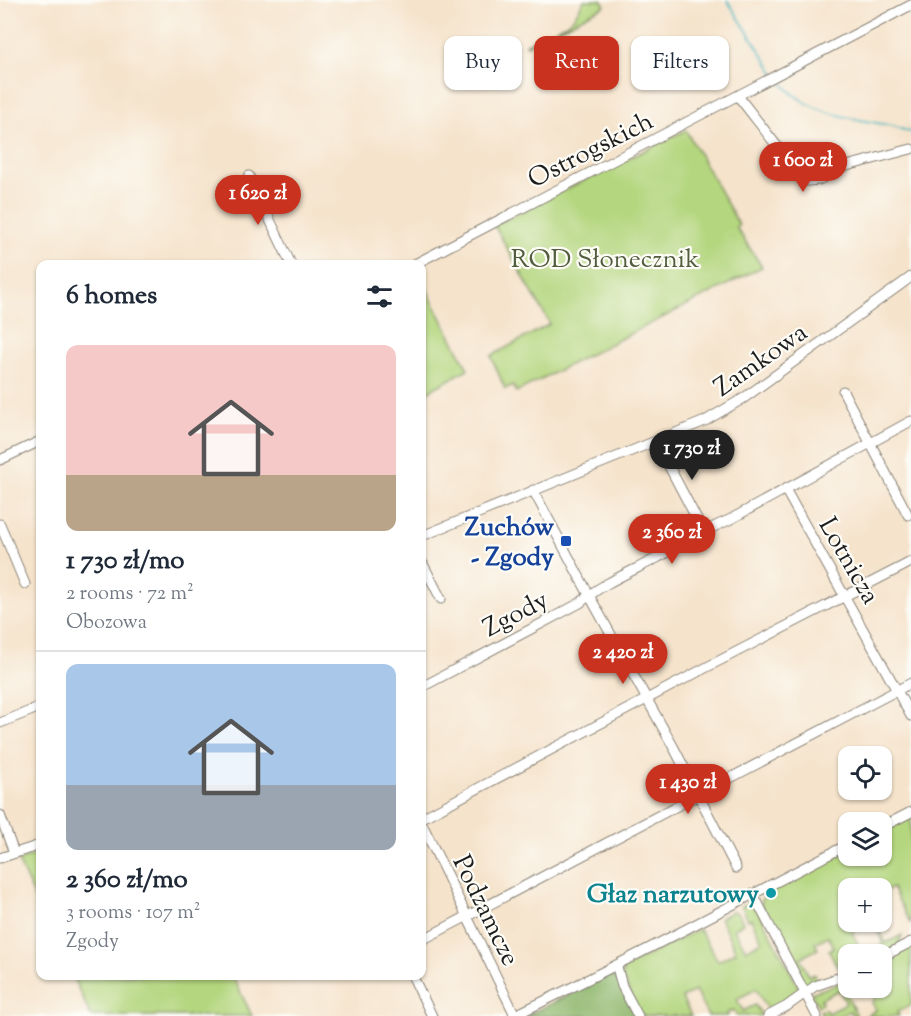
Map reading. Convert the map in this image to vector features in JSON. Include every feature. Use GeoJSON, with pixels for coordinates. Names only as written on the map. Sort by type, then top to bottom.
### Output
{"type":"FeatureCollection","features":[{"type":"Feature","properties":{"kind":"street","name":"Ostrogskich"},"geometry":{"type":"LineString","coordinates":[[423,260],[911,5]]}},
{"type":"Feature","properties":{"kind":"street"},"geometry":{"type":"LineString","coordinates":[[738,96],[798,173],[808,181],[819,180],[843,167],[911,149]]}},
{"type":"Feature","properties":{"kind":"street"},"geometry":{"type":"LineString","coordinates":[[249,176],[289,260]]}},
{"type":"Feature","properties":{"kind":"street","name":"Zamkowa"},"geometry":{"type":"LineString","coordinates":[[426,534],[705,421],[736,403],[911,278]]}},
{"type":"Feature","properties":{"kind":"street"},"geometry":{"type":"LineString","coordinates":[[843,391],[908,515]]}},
{"type":"Feature","properties":{"kind":"street","name":"Zgody"},"geometry":{"type":"LineString","coordinates":[[426,685],[580,603],[589,595],[703,531],[729,520],[911,421]]}},
{"type":"Feature","properties":{"kind":"street"},"geometry":{"type":"LineString","coordinates":[[659,440],[661,451],[703,531]]}},
{"type":"Feature","properties":{"kind":"street"},"geometry":{"type":"LineString","coordinates":[[0,460],[36,443]]}},
{"type":"Feature","properties":{"kind":"street","name":"Lotnicza"},"geometry":{"type":"LineString","coordinates":[[785,489],[911,716]]}},
{"type":"Feature","properties":{"kind":"street"},"geometry":{"type":"LineString","coordinates":[[533,490],[674,748],[736,868]]}},
{"type":"Feature","properties":{"kind":"street"},"geometry":{"type":"LineString","coordinates":[[0,524],[25,584]]}},
{"type":"Feature","properties":{"kind":"street"},"geometry":{"type":"LineString","coordinates":[[426,816],[911,562]]}},
{"type":"Feature","properties":{"kind":"street"},"geometry":{"type":"LineString","coordinates":[[426,570],[441,599]]}},
{"type":"Feature","properties":{"kind":"street"},"geometry":{"type":"LineString","coordinates":[[426,938],[911,683]]}},
{"type":"Feature","properties":{"kind":"street"},"geometry":{"type":"LineString","coordinates":[[0,723],[36,709]]}},
{"type":"Feature","properties":{"kind":"street"},"geometry":{"type":"LineString","coordinates":[[892,822],[911,812]]}},
{"type":"Feature","properties":{"kind":"street"},"geometry":{"type":"LineString","coordinates":[[0,815],[14,853]]}},
{"type":"Feature","properties":{"kind":"street","name":"Podzamcze"},"geometry":{"type":"LineString","coordinates":[[426,832],[514,1016]]}},
{"type":"Feature","properties":{"kind":"street"},"geometry":{"type":"LineString","coordinates":[[0,858],[36,846]]}},
{"type":"Feature","properties":{"kind":"street"},"geometry":{"type":"LineString","coordinates":[[514,1016],[617,967],[838,850]]}},
{"type":"Feature","properties":{"kind":"street"},"geometry":{"type":"LineString","coordinates":[[753,894],[817,1016]]}},
{"type":"Feature","properties":{"kind":"street"},"geometry":{"type":"LineString","coordinates":[[892,952],[911,942]]}},
{"type":"Feature","properties":{"kind":"street"},"geometry":{"type":"LineString","coordinates":[[617,967],[622,986],[638,1016]]}},
{"type":"Feature","properties":{"kind":"street"},"geometry":{"type":"LineString","coordinates":[[768,1016],[815,986],[838,978]]}},
{"type":"Feature","properties":{"kind":"street"},"geometry":{"type":"LineString","coordinates":[[414,980],[432,1016]]}},
{"type":"Feature","properties":{"kind":"green space"},"geometry":{"type":"Polygon","coordinates":[[[584,0],[602,0],[605,6],[542,36],[566,24],[575,16],[584,0]]]}},
{"type":"Feature","properties":{"kind":"green space","name":"ROD Słonecznik"},"geometry":{"type":"Polygon","coordinates":[[[686,130],[739,225],[736,227],[762,267],[516,392],[513,385],[505,389],[491,356],[550,324],[494,225],[686,130]]]}},
{"type":"Feature","properties":{"kind":"green space"},"geometry":{"type":"Polygon","coordinates":[[[426,289],[468,369],[426,393],[426,289]]]}},
{"type":"Feature","properties":{"kind":"green space"},"geometry":{"type":"Polygon","coordinates":[[[911,817],[911,924],[892,888],[892,878],[838,878],[838,932],[852,932],[858,944],[838,944],[838,967],[829,950],[834,947],[828,936],[815,943],[818,949],[800,958],[809,976],[814,974],[818,979],[804,985],[761,903],[764,894],[838,856],[838,866],[892,866],[892,827],[911,817]]]}},
{"type":"Feature","properties":{"kind":"green space"},"geometry":{"type":"Polygon","coordinates":[[[36,854],[36,900],[18,861],[36,854]]]}},
{"type":"Feature","properties":{"kind":"green space"},"geometry":{"type":"Polygon","coordinates":[[[751,901],[754,902],[800,990],[799,994],[772,1010],[768,1010],[756,989],[737,999],[743,1011],[755,1005],[761,1014],[759,1016],[737,1016],[734,1010],[727,1013],[728,1016],[708,1016],[695,991],[682,998],[691,1016],[641,1016],[622,976],[624,968],[699,929],[718,961],[736,952],[720,918],[733,911],[739,914],[743,923],[734,929],[746,950],[762,941],[742,906],[751,901]]]}},
{"type":"Feature","properties":{"kind":"green space"},"geometry":{"type":"Polygon","coordinates":[[[878,932],[880,932],[886,943],[902,935],[898,946],[892,949],[892,944],[884,944],[878,932]]]}},
{"type":"Feature","properties":{"kind":"green space"},"geometry":{"type":"Polygon","coordinates":[[[911,945],[911,1005],[897,1012],[899,1016],[866,1016],[876,1010],[872,1003],[875,998],[892,998],[892,955],[911,945]]]}},
{"type":"Feature","properties":{"kind":"green space"},"geometry":{"type":"Polygon","coordinates":[[[610,975],[616,978],[635,1016],[525,1016],[610,975]]]}},
{"type":"Feature","properties":{"kind":"green space"},"geometry":{"type":"Polygon","coordinates":[[[74,980],[234,980],[252,1016],[91,1016],[74,980]]]}},
{"type":"Feature","properties":{"kind":"green space"},"geometry":{"type":"Polygon","coordinates":[[[838,984],[838,990],[821,999],[822,1004],[818,1006],[811,993],[838,984]]]}},
{"type":"Feature","properties":{"kind":"green space"},"geometry":{"type":"Polygon","coordinates":[[[843,998],[848,998],[857,1016],[853,1016],[850,1011],[840,1016],[823,1016],[820,1011],[825,1009],[828,1013],[846,1003],[843,998]]]}},
{"type":"Feature","properties":{"kind":"waterway"},"geometry":{"type":"LineString","coordinates":[[727,0],[775,74]]}},
{"type":"Feature","properties":{"kind":"waterway"},"geometry":{"type":"LineString","coordinates":[[779,79],[790,91],[816,108],[911,132]]}},
{"type":"Feature","properties":{"kind":"place","name":"Zuchów - Zgody"},"geometry":{"type":"Point","coordinates":[566,541]}},
{"type":"Feature","properties":{"kind":"place","name":"Głaz narzutowy"},"geometry":{"type":"Point","coordinates":[771,893]}}]}
